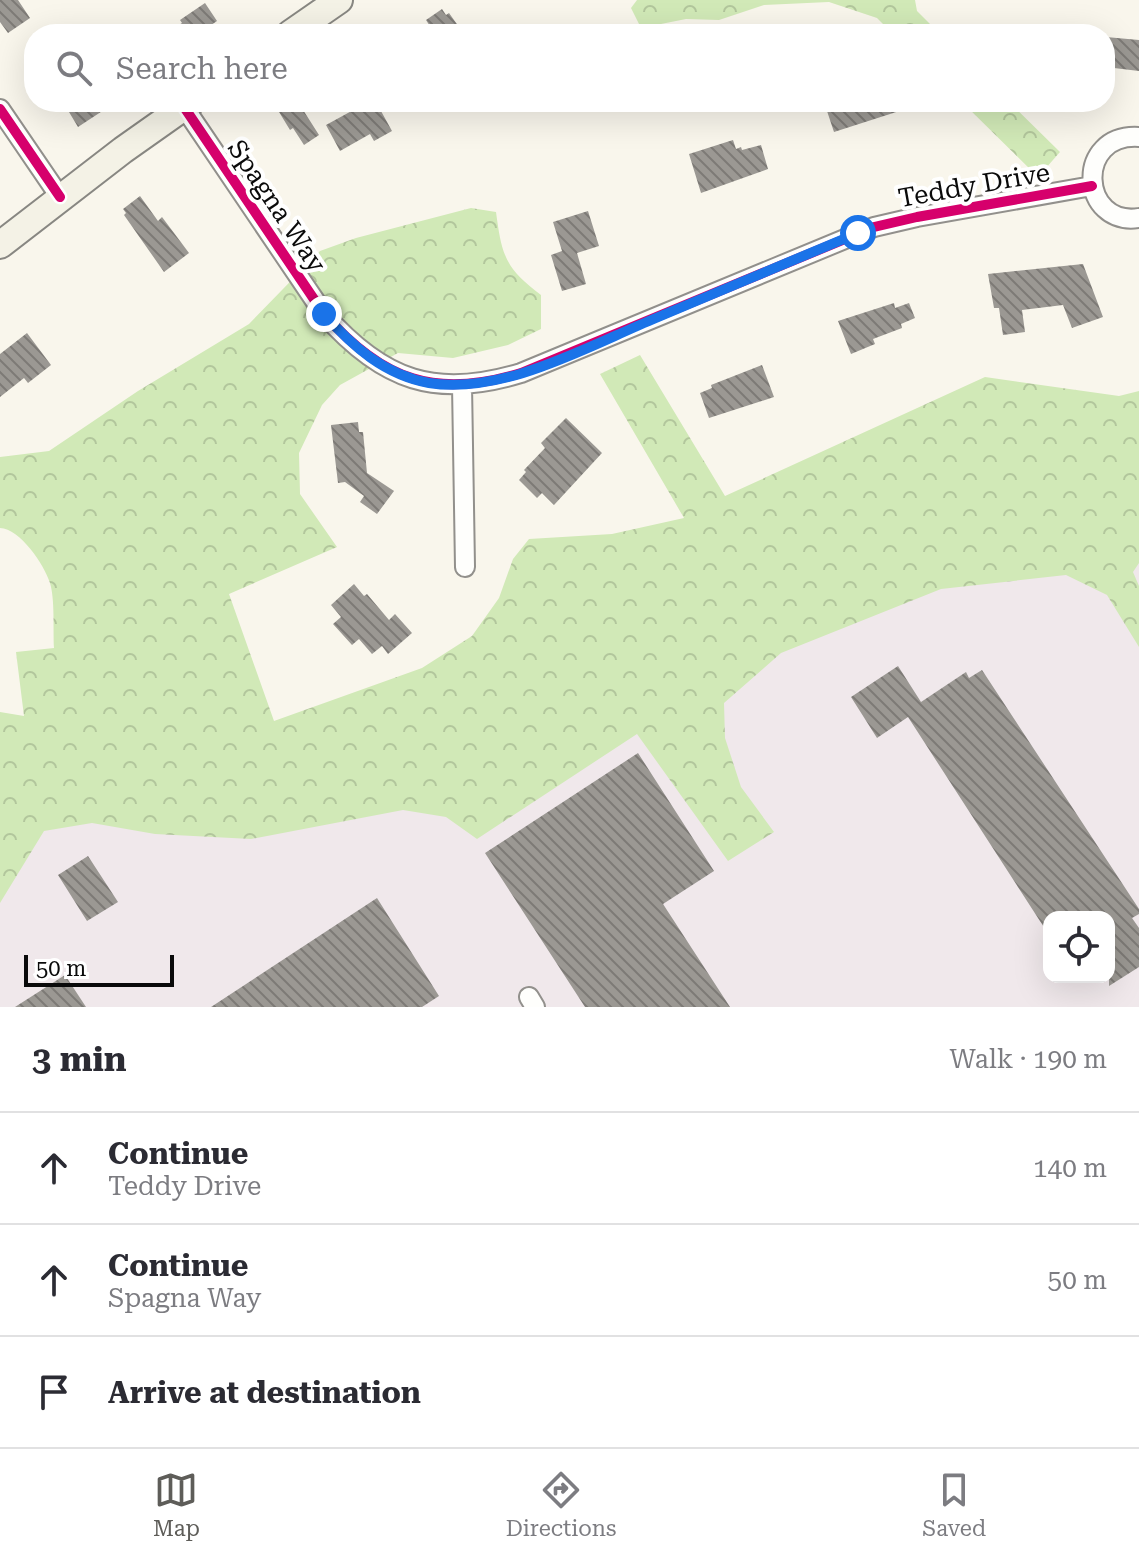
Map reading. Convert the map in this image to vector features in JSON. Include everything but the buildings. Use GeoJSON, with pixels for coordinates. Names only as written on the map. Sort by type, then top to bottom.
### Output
{"type":"FeatureCollection","features":[{"type":"Feature","properties":{"kind":"main road"},"geometry":{"type":"LineString","coordinates":[[304,24],[339,0]]}},
{"type":"Feature","properties":{"kind":"main road"},"geometry":{"type":"LineString","coordinates":[[0,245],[60,197],[177,112]]}},
{"type":"Feature","properties":{"kind":"street"},"geometry":{"type":"LineString","coordinates":[[0,109],[60,197]]}},
{"type":"Feature","properties":{"kind":"street","name":"Spagna Way"},"geometry":{"type":"LineString","coordinates":[[192,112],[324,314],[349,342],[378,364],[404,376],[429,383],[462,385]]}},
{"type":"Feature","properties":{"kind":"street"},"geometry":{"type":"LineString","coordinates":[[1139,137],[1116,139],[1104,147],[1092,172],[1092,186],[1107,210],[1119,217],[1139,218]]}},
{"type":"Feature","properties":{"kind":"street","name":"Teddy Drive"},"geometry":{"type":"LineString","coordinates":[[462,385],[521,373],[874,227],[1092,186]]}},
{"type":"Feature","properties":{"kind":"street"},"geometry":{"type":"LineString","coordinates":[[462,385],[465,567]]}},
{"type":"Feature","properties":{"kind":"shaded area"},"geometry":{"type":"Polygon","coordinates":[[[1139,453],[1139,1007],[0,1007],[0,775],[269,805],[1139,453]]]}},
{"type":"Feature","properties":{"kind":"green space"},"geometry":{"type":"Polygon","coordinates":[[[637,0],[915,0],[917,11],[930,24],[883,24],[877,18],[829,2],[764,5],[719,20],[686,19],[661,24],[639,24],[631,8],[637,0]]]}},
{"type":"Feature","properties":{"kind":"green space"},"geometry":{"type":"Polygon","coordinates":[[[972,112],[1019,112],[1060,152],[1038,177],[972,112]]]}},
{"type":"Feature","properties":{"kind":"green space"},"geometry":{"type":"Polygon","coordinates":[[[471,208],[496,212],[507,260],[520,277],[541,295],[541,329],[508,345],[453,358],[398,353],[340,385],[322,405],[299,453],[300,494],[337,547],[229,594],[274,721],[422,668],[472,636],[499,598],[513,559],[529,539],[612,534],[684,518],[600,374],[640,355],[725,496],[985,377],[1119,396],[1139,391],[1139,563],[1133,572],[1139,586],[1139,647],[1107,595],[1066,575],[941,589],[781,653],[724,703],[725,738],[741,787],[774,832],[728,861],[637,734],[477,839],[446,817],[403,810],[251,839],[155,834],[92,823],[44,831],[0,903],[0,712],[24,716],[16,652],[54,648],[53,597],[47,575],[23,541],[0,528],[0,457],[49,451],[138,391],[249,324],[320,251],[356,238],[471,208]]]}},
{"type":"Feature","properties":{"kind":"cycle path"},"geometry":{"type":"LineString","coordinates":[[0,109],[60,197]]}},
{"type":"Feature","properties":{"kind":"cycle path"},"geometry":{"type":"LineString","coordinates":[[187,112],[324,314],[346,337],[390,369],[437,383],[491,381],[521,373],[874,227],[1092,186]]}},
{"type":"Feature","properties":{"kind":"route"},"geometry":{"type":"LineString","coordinates":[[324,314],[349,342],[378,364],[404,376],[429,383],[462,385],[493,381],[565,356],[858,233]]}}]}
